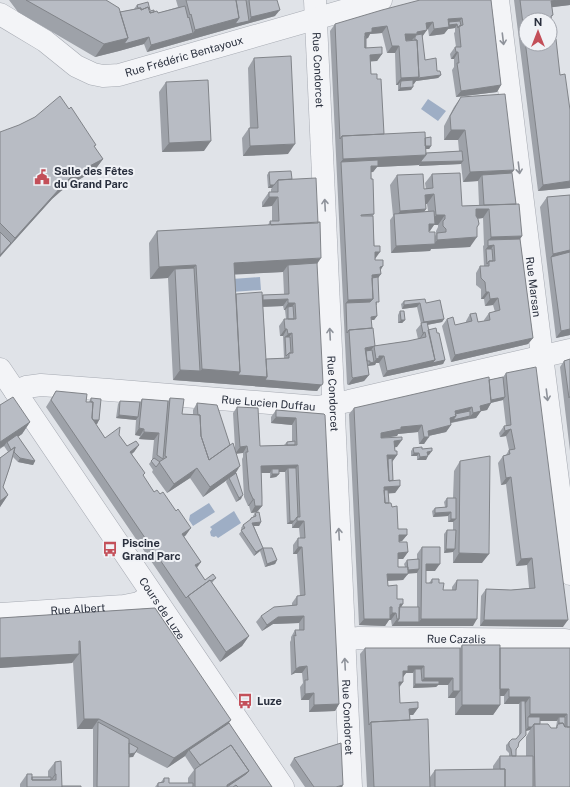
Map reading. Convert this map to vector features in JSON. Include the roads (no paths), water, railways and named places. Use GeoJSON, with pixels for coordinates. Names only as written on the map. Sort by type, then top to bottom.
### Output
{"type":"FeatureCollection","features":[{"type":"Feature","properties":{"kind":"street","name":"Rue Frédéric Bentayoux"},"geometry":{"type":"LineString","coordinates":[[0,14],[45,41],[76,66],[93,74],[103,76],[119,75],[316,9],[381,0]]}},
{"type":"Feature","properties":{"kind":"street","name":"Rue Marsan"},"geometry":{"type":"LineString","coordinates":[[498,0],[570,574]]}},
{"type":"Feature","properties":{"kind":"street","name":"Rue Condorcet"},"geometry":{"type":"LineString","coordinates":[[316,9],[351,787]]}},
{"type":"Feature","properties":{"kind":"street","name":"Rue Lucien Duffau"},"geometry":{"type":"LineString","coordinates":[[15,391],[26,387],[41,385],[318,407],[570,350]]}},
{"type":"Feature","properties":{"kind":"street","name":"Cours de Luze"},"geometry":{"type":"LineString","coordinates":[[0,369],[283,787]]}},
{"type":"Feature","properties":{"kind":"street","name":"Rue Albert"},"geometry":{"type":"LineString","coordinates":[[0,614],[124,606],[139,603],[152,594]]}},
{"type":"Feature","properties":{"kind":"street","name":"Rue Cazalis"},"geometry":{"type":"LineString","coordinates":[[344,642],[351,638],[570,641]]}},
{"type":"Feature","properties":{"kind":"water"},"geometry":{"type":"Polygon","coordinates":[[[428,99],[446,111],[438,121],[421,109],[428,99]]]}},
{"type":"Feature","properties":{"kind":"water"},"geometry":{"type":"Polygon","coordinates":[[[260,277],[261,290],[232,292],[232,279],[260,277]]]}},
{"type":"Feature","properties":{"kind":"water"},"geometry":{"type":"Polygon","coordinates":[[[209,503],[215,512],[193,526],[189,520],[190,515],[209,503]]]}},
{"type":"Feature","properties":{"kind":"water"},"geometry":{"type":"Polygon","coordinates":[[[234,511],[241,523],[218,538],[216,536],[211,536],[210,532],[212,529],[210,527],[234,511]]]}},
{"type":"Feature","properties":{"kind":"place","name":"Salle des Fêtes du Grand Parc"},"geometry":{"type":"Point","coordinates":[42,177]}},
{"type":"Feature","properties":{"kind":"place","name":"Piscine Grand Parc"},"geometry":{"type":"Point","coordinates":[110,549]}},
{"type":"Feature","properties":{"kind":"place","name":"Luze"},"geometry":{"type":"Point","coordinates":[245,701]}}]}
